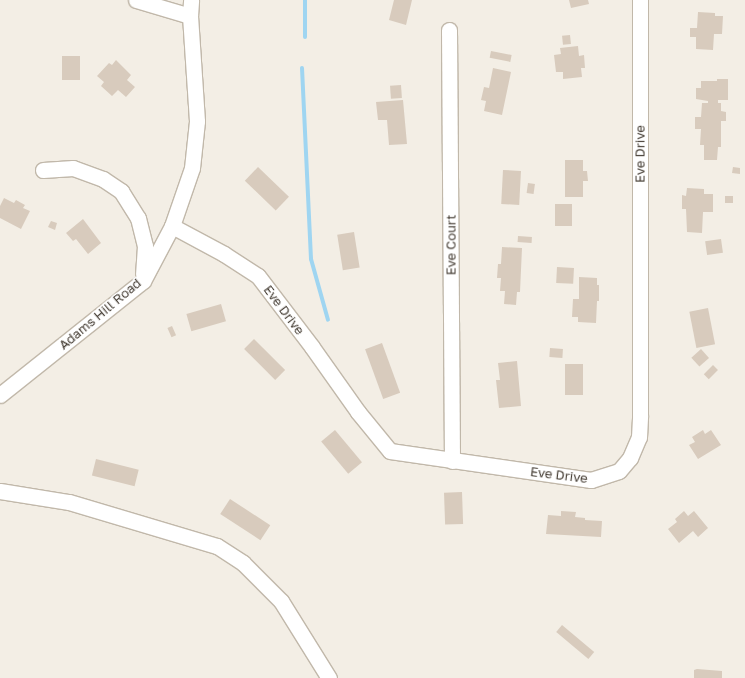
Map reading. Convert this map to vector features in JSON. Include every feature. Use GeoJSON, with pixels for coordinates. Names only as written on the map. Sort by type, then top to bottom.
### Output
{"type":"FeatureCollection","features":[{"type":"Feature","properties":{"kind":"street"},"geometry":{"type":"LineString","coordinates":[[136,0],[190,16]]}},
{"type":"Feature","properties":{"kind":"street","name":"Adams Hill Road"},"geometry":{"type":"LineString","coordinates":[[0,395],[143,281],[172,226],[192,168],[197,121],[190,16],[191,0]]}},
{"type":"Feature","properties":{"kind":"street","name":"Eve Drive"},"geometry":{"type":"LineString","coordinates":[[172,226],[224,254],[258,276],[312,347],[358,412],[390,451],[591,480],[619,471],[630,458],[639,437],[640,0]]}},
{"type":"Feature","properties":{"kind":"street","name":"Eve Court"},"geometry":{"type":"LineString","coordinates":[[449,30],[452,461]]}},
{"type":"Feature","properties":{"kind":"street"},"geometry":{"type":"LineString","coordinates":[[43,170],[73,168],[103,179],[121,191],[138,218],[145,246],[143,281]]}},
{"type":"Feature","properties":{"kind":"street"},"geometry":{"type":"LineString","coordinates":[[0,492],[69,502],[217,546],[243,563],[281,601],[329,678]]}},
{"type":"Feature","properties":{"kind":"building"},"geometry":{"type":"Polygon","coordinates":[[[394,0],[412,0],[406,25],[389,20],[394,0]]]}},
{"type":"Feature","properties":{"kind":"building"},"geometry":{"type":"Polygon","coordinates":[[[569,0],[588,0],[589,4],[571,8],[569,0]]]}},
{"type":"Feature","properties":{"kind":"building"},"geometry":{"type":"Polygon","coordinates":[[[698,12],[715,13],[715,16],[723,16],[722,34],[714,34],[713,50],[696,49],[696,37],[690,37],[690,28],[697,28],[698,12]]]}},
{"type":"Feature","properties":{"kind":"building"},"geometry":{"type":"Polygon","coordinates":[[[570,35],[571,44],[563,45],[562,36],[570,35]]]}},
{"type":"Feature","properties":{"kind":"building"},"geometry":{"type":"Polygon","coordinates":[[[578,46],[579,56],[584,55],[585,68],[581,68],[582,77],[563,79],[563,72],[556,72],[554,55],[561,54],[560,48],[578,46]]]}},
{"type":"Feature","properties":{"kind":"building"},"geometry":{"type":"Polygon","coordinates":[[[491,51],[512,55],[510,62],[490,58],[491,51]]]}},
{"type":"Feature","properties":{"kind":"building"},"geometry":{"type":"Polygon","coordinates":[[[62,56],[80,56],[80,80],[62,80],[62,56]]]}},
{"type":"Feature","properties":{"kind":"building"},"geometry":{"type":"Polygon","coordinates":[[[116,60],[131,75],[127,80],[135,87],[126,97],[118,90],[112,96],[101,86],[104,82],[97,76],[109,63],[112,65],[116,60]]]}},
{"type":"Feature","properties":{"kind":"building"},"geometry":{"type":"Polygon","coordinates":[[[493,68],[511,72],[502,115],[484,111],[486,101],[481,100],[484,87],[489,88],[493,68]]]}},
{"type":"Feature","properties":{"kind":"building"},"geometry":{"type":"Polygon","coordinates":[[[717,79],[728,79],[728,100],[718,100],[718,103],[721,103],[721,111],[726,112],[726,121],[721,121],[721,147],[718,147],[717,160],[704,160],[704,145],[700,145],[701,129],[695,129],[695,117],[701,117],[702,103],[708,103],[708,101],[696,99],[696,88],[701,88],[701,81],[717,81],[717,79]]]}},
{"type":"Feature","properties":{"kind":"building"},"geometry":{"type":"Polygon","coordinates":[[[401,85],[402,98],[391,99],[390,86],[401,85]]]}},
{"type":"Feature","properties":{"kind":"building"},"geometry":{"type":"Polygon","coordinates":[[[403,100],[407,144],[389,145],[387,120],[378,120],[376,102],[403,100]]]}},
{"type":"Feature","properties":{"kind":"building"},"geometry":{"type":"Polygon","coordinates":[[[565,160],[583,160],[583,171],[587,171],[588,181],[583,181],[583,197],[565,197],[565,160]]]}},
{"type":"Feature","properties":{"kind":"building"},"geometry":{"type":"Polygon","coordinates":[[[258,167],[289,197],[276,211],[245,181],[258,167]]]}},
{"type":"Feature","properties":{"kind":"building"},"geometry":{"type":"Polygon","coordinates":[[[733,167],[740,168],[740,174],[732,173],[733,167]]]}},
{"type":"Feature","properties":{"kind":"building"},"geometry":{"type":"Polygon","coordinates":[[[503,170],[521,171],[519,205],[501,204],[503,170]]]}},
{"type":"Feature","properties":{"kind":"building"},"geometry":{"type":"Polygon","coordinates":[[[528,183],[535,184],[534,194],[527,193],[528,183]]]}},
{"type":"Feature","properties":{"kind":"building"},"geometry":{"type":"Polygon","coordinates":[[[687,188],[704,189],[704,194],[713,194],[713,212],[703,212],[702,233],[687,232],[686,209],[682,209],[682,195],[686,196],[687,188]]]}},
{"type":"Feature","properties":{"kind":"building"},"geometry":{"type":"Polygon","coordinates":[[[725,196],[733,196],[733,203],[725,203],[725,196]]]}},
{"type":"Feature","properties":{"kind":"building"},"geometry":{"type":"Polygon","coordinates":[[[4,198],[14,203],[16,200],[25,205],[23,208],[30,211],[21,229],[0,218],[0,206],[4,198]]]}},
{"type":"Feature","properties":{"kind":"building"},"geometry":{"type":"Polygon","coordinates":[[[555,204],[572,204],[572,226],[555,226],[555,204]]]}},
{"type":"Feature","properties":{"kind":"building"},"geometry":{"type":"Polygon","coordinates":[[[83,219],[101,243],[88,254],[76,239],[73,241],[66,233],[83,219]]]}},
{"type":"Feature","properties":{"kind":"building"},"geometry":{"type":"Polygon","coordinates":[[[51,221],[57,223],[55,230],[48,227],[51,221]]]}},
{"type":"Feature","properties":{"kind":"building"},"geometry":{"type":"Polygon","coordinates":[[[354,232],[360,268],[343,270],[337,235],[354,232]]]}},
{"type":"Feature","properties":{"kind":"building"},"geometry":{"type":"Polygon","coordinates":[[[518,236],[532,237],[532,243],[518,242],[518,236]]]}},
{"type":"Feature","properties":{"kind":"building"},"geometry":{"type":"Polygon","coordinates":[[[721,239],[723,253],[707,255],[705,241],[721,239]]]}},
{"type":"Feature","properties":{"kind":"building"},"geometry":{"type":"Polygon","coordinates":[[[502,247],[522,248],[520,292],[517,292],[516,305],[504,304],[505,291],[500,291],[501,278],[497,278],[498,264],[501,264],[502,247]]]}},
{"type":"Feature","properties":{"kind":"building"},"geometry":{"type":"Polygon","coordinates":[[[557,267],[574,268],[573,284],[556,283],[557,267]]]}},
{"type":"Feature","properties":{"kind":"building"},"geometry":{"type":"Polygon","coordinates":[[[579,277],[597,278],[597,285],[599,285],[599,301],[597,301],[596,323],[578,322],[578,317],[572,317],[573,299],[579,299],[579,277]]]}},
{"type":"Feature","properties":{"kind":"building"},"geometry":{"type":"Polygon","coordinates":[[[221,304],[226,321],[191,331],[186,314],[221,304]]]}},
{"type":"Feature","properties":{"kind":"building"},"geometry":{"type":"Polygon","coordinates":[[[708,308],[715,344],[696,348],[689,312],[708,308]]]}},
{"type":"Feature","properties":{"kind":"building"},"geometry":{"type":"Polygon","coordinates":[[[172,326],[176,335],[171,337],[167,328],[172,326]]]}},
{"type":"Feature","properties":{"kind":"building"},"geometry":{"type":"Polygon","coordinates":[[[254,339],[285,370],[275,380],[244,349],[254,339]]]}},
{"type":"Feature","properties":{"kind":"building"},"geometry":{"type":"Polygon","coordinates":[[[382,343],[400,393],[383,399],[365,349],[382,343]]]}},
{"type":"Feature","properties":{"kind":"building"},"geometry":{"type":"Polygon","coordinates":[[[550,348],[563,349],[562,358],[549,357],[550,348]]]}},
{"type":"Feature","properties":{"kind":"building"},"geometry":{"type":"Polygon","coordinates":[[[701,349],[709,358],[699,367],[691,358],[701,349]]]}},
{"type":"Feature","properties":{"kind":"building"},"geometry":{"type":"Polygon","coordinates":[[[517,361],[521,406],[499,408],[496,380],[500,380],[498,363],[517,361]]]}},
{"type":"Feature","properties":{"kind":"building"},"geometry":{"type":"Polygon","coordinates":[[[565,364],[583,364],[583,395],[565,395],[565,364]]]}},
{"type":"Feature","properties":{"kind":"building"},"geometry":{"type":"Polygon","coordinates":[[[713,365],[718,370],[709,379],[704,374],[713,365]]]}},
{"type":"Feature","properties":{"kind":"building"},"geometry":{"type":"Polygon","coordinates":[[[335,430],[362,462],[348,474],[321,442],[335,430]]]}},
{"type":"Feature","properties":{"kind":"building"},"geometry":{"type":"Polygon","coordinates":[[[703,430],[705,434],[711,430],[721,445],[698,459],[689,445],[695,442],[692,437],[703,430]]]}},
{"type":"Feature","properties":{"kind":"building"},"geometry":{"type":"Polygon","coordinates":[[[96,459],[139,470],[135,486],[92,475],[96,459]]]}},
{"type":"Feature","properties":{"kind":"building"},"geometry":{"type":"Polygon","coordinates":[[[462,492],[463,524],[445,525],[444,493],[462,492]]]}},
{"type":"Feature","properties":{"kind":"building"},"geometry":{"type":"Polygon","coordinates":[[[230,499],[270,525],[260,540],[220,514],[230,499]]]}},
{"type":"Feature","properties":{"kind":"building"},"geometry":{"type":"Polygon","coordinates":[[[561,511],[576,512],[575,517],[585,518],[585,520],[602,521],[601,537],[546,534],[548,515],[561,516],[561,511]]]}},
{"type":"Feature","properties":{"kind":"building"},"geometry":{"type":"Polygon","coordinates":[[[684,511],[688,516],[694,511],[708,528],[698,537],[693,531],[679,543],[668,529],[677,522],[675,519],[684,511]]]}},
{"type":"Feature","properties":{"kind":"building"},"geometry":{"type":"Polygon","coordinates":[[[562,625],[594,652],[588,659],[556,632],[562,625]]]}},
{"type":"Feature","properties":{"kind":"building"},"geometry":{"type":"Polygon","coordinates":[[[694,670],[722,671],[722,678],[694,678],[694,670]]]}},
{"type":"Feature","properties":{"kind":"waterway"},"geometry":{"type":"LineString","coordinates":[[305,0],[305,37]]}},
{"type":"Feature","properties":{"kind":"waterway"},"geometry":{"type":"LineString","coordinates":[[302,68],[311,259],[328,320]]}}]}
